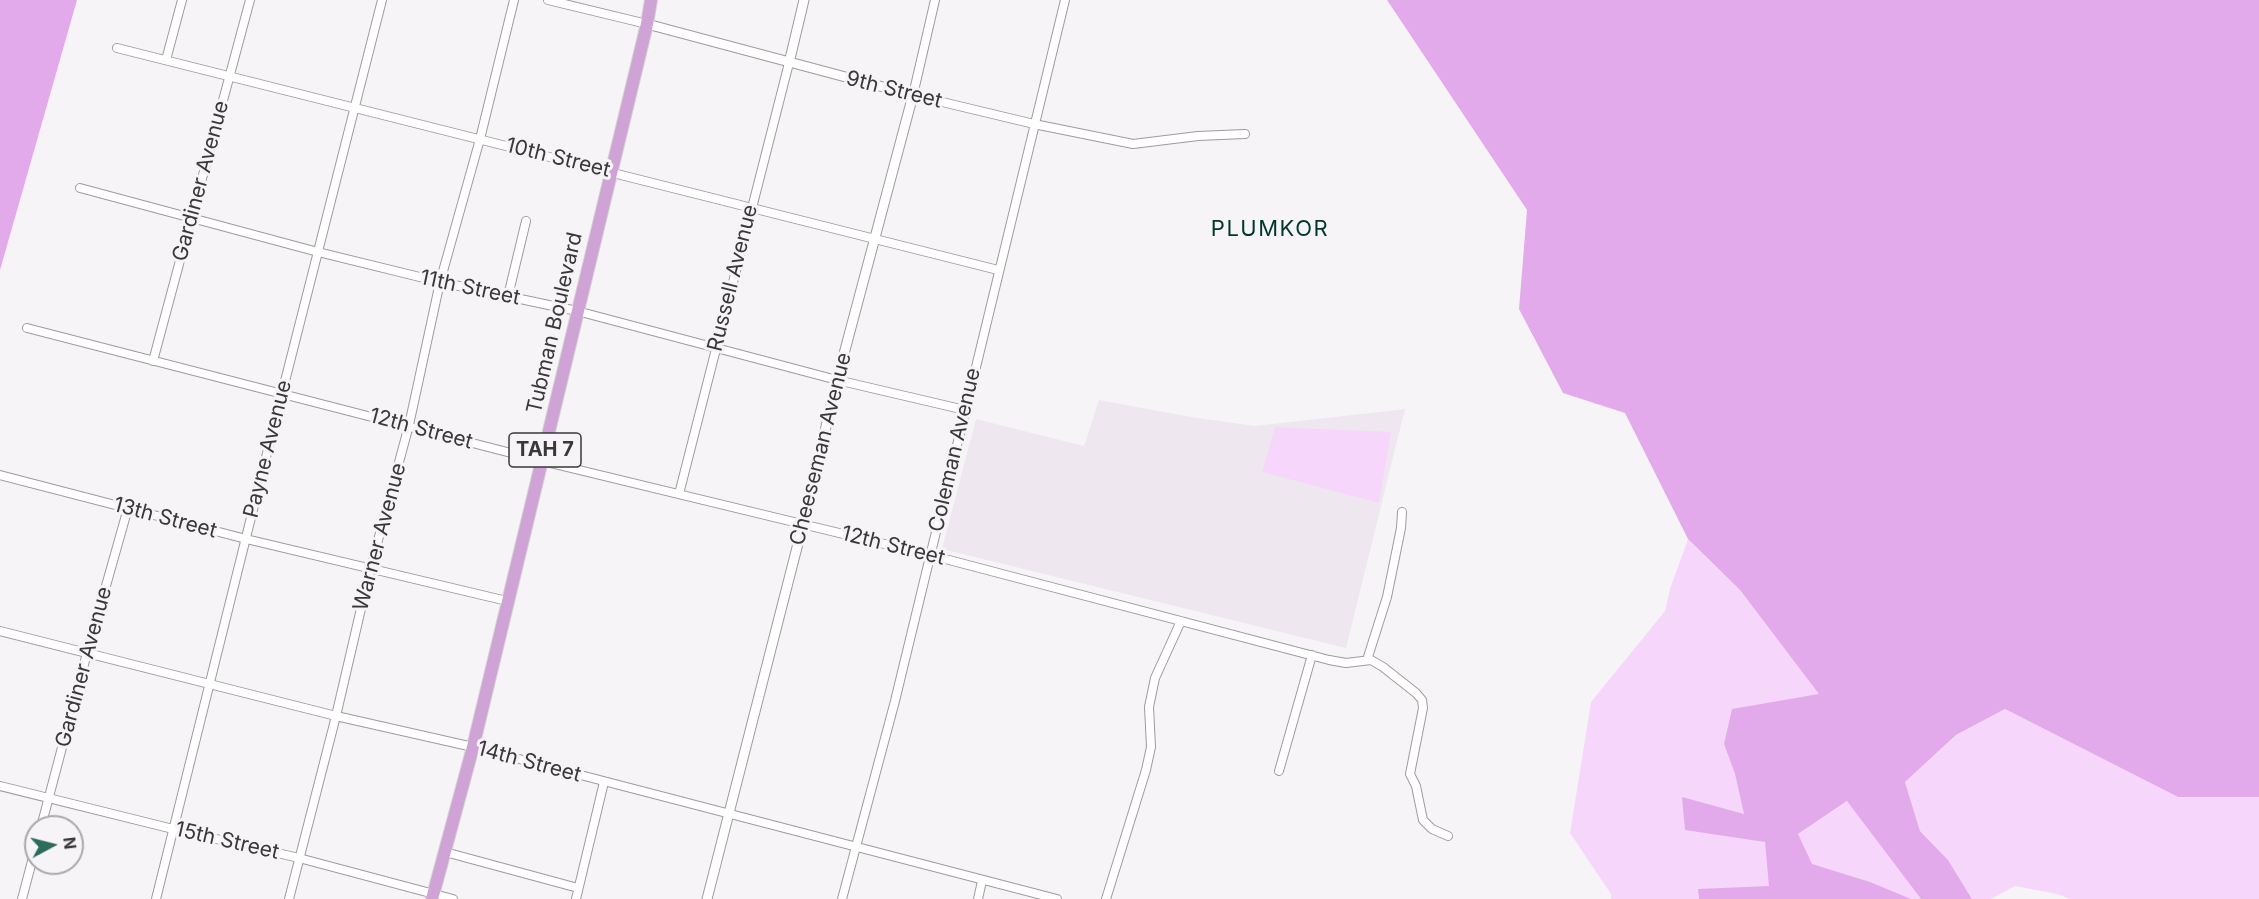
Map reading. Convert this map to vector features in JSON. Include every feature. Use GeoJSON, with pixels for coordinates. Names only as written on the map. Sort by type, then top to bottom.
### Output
{"type":"FeatureCollection","features":[{"type":"Feature","properties":{"kind":"highway","name":"Tubman Boulevard"},"geometry":{"type":"LineString","coordinates":[[433,897],[473,747],[651,0]]}},
{"type":"Feature","properties":{"kind":"street"},"geometry":{"type":"LineString","coordinates":[[166,60],[182,0]]}},
{"type":"Feature","properties":{"kind":"street","name":"Gardiner Avenue"},"geometry":{"type":"LineString","coordinates":[[153,361],[250,0]]}},
{"type":"Feature","properties":{"kind":"street","name":"Payne Avenue"},"geometry":{"type":"LineString","coordinates":[[156,899],[353,107],[382,0]]}},
{"type":"Feature","properties":{"kind":"street","name":"Warner Avenue"},"geometry":{"type":"LineString","coordinates":[[289,899],[336,716],[370,570],[409,425],[440,282],[480,139],[514,0]]}},
{"type":"Feature","properties":{"kind":"street","name":"9th Street"},"geometry":{"type":"LineString","coordinates":[[548,0],[913,95],[1034,124],[1133,144],[1198,136],[1245,134]]}},
{"type":"Feature","properties":{"kind":"street"},"geometry":{"type":"LineString","coordinates":[[789,63],[804,0]]}},
{"type":"Feature","properties":{"kind":"street","name":"Cheeseman Avenue"},"geometry":{"type":"LineString","coordinates":[[707,899],[803,524],[837,380],[913,95],[935,0]]}},
{"type":"Feature","properties":{"kind":"street","name":"Coleman Avenue"},"geometry":{"type":"LineString","coordinates":[[842,899],[895,701],[1065,0]]}},
{"type":"Feature","properties":{"kind":"street","name":"10th Street"},"geometry":{"type":"LineString","coordinates":[[117,48],[998,270]]}},
{"type":"Feature","properties":{"kind":"street","name":"Russell Avenue"},"geometry":{"type":"LineString","coordinates":[[679,494],[789,63]]}},
{"type":"Feature","properties":{"kind":"street","name":"11th Street"},"geometry":{"type":"LineString","coordinates":[[80,188],[318,252],[440,282],[577,311],[837,380],[965,410]]}},
{"type":"Feature","properties":{"kind":"street"},"geometry":{"type":"LineString","coordinates":[[508,297],[526,221]]}},
{"type":"Feature","properties":{"kind":"street","name":"12th Street"},"geometry":{"type":"LineString","coordinates":[[27,328],[542,461],[930,555],[1312,655],[1346,663],[1367,660]]}},
{"type":"Feature","properties":{"kind":"street","name":"13th Street"},"geometry":{"type":"LineString","coordinates":[[0,475],[370,570],[507,601]]}},
{"type":"Feature","properties":{"kind":"street","name":"Gardiner Avenue"},"geometry":{"type":"LineString","coordinates":[[44,815],[128,508]]}},
{"type":"Feature","properties":{"kind":"street"},"geometry":{"type":"LineString","coordinates":[[1402,512],[1387,597],[1367,660],[1383,667],[1422,700],[1423,708],[1410,774],[1417,790],[1423,820],[1432,829],[1448,836]]}},
{"type":"Feature","properties":{"kind":"street"},"geometry":{"type":"LineString","coordinates":[[1106,899],[1146,770],[1151,747],[1149,706],[1155,678],[1181,621]]}},
{"type":"Feature","properties":{"kind":"street","name":"14th Street"},"geometry":{"type":"LineString","coordinates":[[0,631],[336,716],[473,747],[1057,899]]}},
{"type":"Feature","properties":{"kind":"street"},"geometry":{"type":"LineString","coordinates":[[1279,771],[1312,655]]}},
{"type":"Feature","properties":{"kind":"street"},"geometry":{"type":"LineString","coordinates":[[576,899],[604,782]]}},
{"type":"Feature","properties":{"kind":"street","name":"15th Street"},"geometry":{"type":"LineString","coordinates":[[0,786],[299,858],[433,897],[453,899]]}},
{"type":"Feature","properties":{"kind":"street"},"geometry":{"type":"LineString","coordinates":[[445,852],[578,888]]}},
{"type":"Feature","properties":{"kind":"street"},"geometry":{"type":"LineString","coordinates":[[22,899],[28,875]]}},
{"type":"Feature","properties":{"kind":"street"},"geometry":{"type":"LineString","coordinates":[[978,899],[982,881]]}},
{"type":"Feature","properties":{"kind":"shaded area"},"geometry":{"type":"Polygon","coordinates":[[[0,0],[77,0],[0,270],[0,0]]]}},
{"type":"Feature","properties":{"kind":"shaded area"},"geometry":{"type":"Polygon","coordinates":[[[1387,0],[2259,0],[2259,797],[2178,797],[2005,709],[1956,735],[1905,782],[1920,831],[1948,860],[1972,899],[1921,899],[1847,801],[1798,834],[1812,864],[1870,882],[1911,899],[1699,899],[1698,889],[1769,886],[1765,842],[1685,830],[1682,797],[1744,814],[1735,774],[1724,744],[1732,709],[1819,694],[1740,590],[1688,539],[1625,413],[1563,393],[1519,309],[1527,210],[1387,0]]]}},
{"type":"Feature","properties":{"kind":"shaded area"},"geometry":{"type":"Polygon","coordinates":[[[1099,400],[1255,426],[1405,409],[1346,648],[942,549],[976,419],[1084,446],[1099,400]]]}},
{"type":"Feature","properties":{"kind":"shaded area"},"geometry":{"type":"Polygon","coordinates":[[[1275,427],[1391,432],[1379,503],[1262,472],[1275,427]]]}},
{"type":"Feature","properties":{"kind":"shaded area"},"geometry":{"type":"Polygon","coordinates":[[[1688,539],[1740,590],[1820,694],[1724,744],[1735,774],[1745,814],[1798,834],[1848,801],[1921,899],[1611,899],[1611,894],[1570,833],[1591,702],[1665,611],[1670,589],[1688,539]]]}},
{"type":"Feature","properties":{"kind":"shaded area"},"geometry":{"type":"Polygon","coordinates":[[[2005,709],[2178,797],[2259,797],[2259,899],[2070,899],[2057,894],[2015,886],[1991,899],[1972,899],[1948,860],[1920,831],[1905,782],[1956,735],[2005,709]]]}},
{"type":"Feature","properties":{"kind":"district","name":"PLUMKOR"},"geometry":{"type":"Point","coordinates":[1270,229]}}]}
